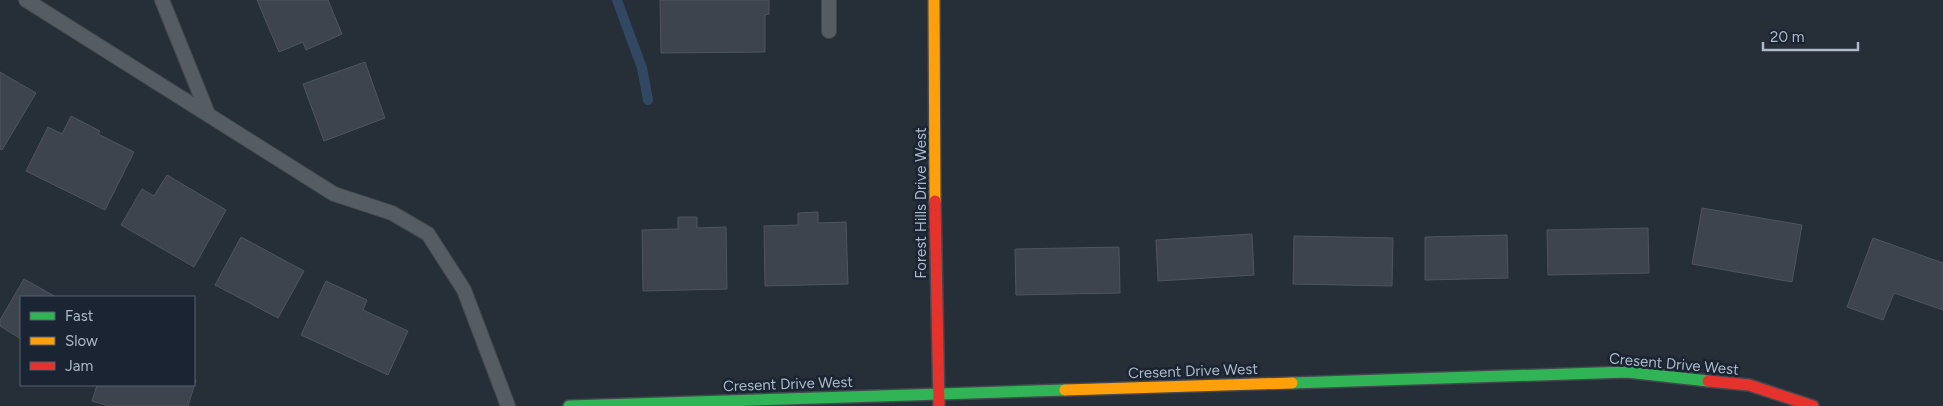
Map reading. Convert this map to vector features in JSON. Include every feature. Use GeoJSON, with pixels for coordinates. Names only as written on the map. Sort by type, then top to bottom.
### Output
{"type":"FeatureCollection","features":[{"type":"Feature","properties":{"kind":"street","name":"Forest Hills Drive West"},"geometry":{"type":"LineString","coordinates":[[934,0],[935,244],[939,400]]}},
{"type":"Feature","properties":{"kind":"street","name":"Cresent Drive West"},"geometry":{"type":"LineString","coordinates":[[569,406],[939,400],[1627,372],[1749,385],[1813,406]]}},
{"type":"Feature","properties":{"kind":"lane"},"geometry":{"type":"LineString","coordinates":[[26,0],[334,194],[392,213],[428,234],[464,290],[508,406]]}},
{"type":"Feature","properties":{"kind":"lane"},"geometry":{"type":"LineString","coordinates":[[162,0],[208,114]]}},
{"type":"Feature","properties":{"kind":"lane"},"geometry":{"type":"LineString","coordinates":[[829,0],[829,31]]}},
{"type":"Feature","properties":{"kind":"building"},"geometry":{"type":"Polygon","coordinates":[[[257,0],[328,0],[342,34],[306,50],[303,42],[279,52],[257,0]]]}},
{"type":"Feature","properties":{"kind":"building"},"geometry":{"type":"Polygon","coordinates":[[[660,0],[769,0],[769,14],[765,15],[765,52],[661,53],[660,0]]]}},
{"type":"Feature","properties":{"kind":"building"},"geometry":{"type":"Polygon","coordinates":[[[365,62],[385,118],[324,141],[303,84],[365,62]]]}},
{"type":"Feature","properties":{"kind":"building"},"geometry":{"type":"Polygon","coordinates":[[[0,72],[36,93],[2,150],[0,149],[0,72]]]}},
{"type":"Feature","properties":{"kind":"building"},"geometry":{"type":"Polygon","coordinates":[[[71,116],[100,131],[98,134],[134,152],[105,210],[26,171],[48,127],[62,134],[71,116]]]}},
{"type":"Feature","properties":{"kind":"building"},"geometry":{"type":"Polygon","coordinates":[[[167,175],[226,210],[194,267],[121,225],[142,189],[154,196],[167,175]]]}},
{"type":"Feature","properties":{"kind":"building"},"geometry":{"type":"Polygon","coordinates":[[[1702,208],[1802,225],[1792,282],[1692,264],[1702,208]]]}},
{"type":"Feature","properties":{"kind":"building"},"geometry":{"type":"Polygon","coordinates":[[[818,212],[818,223],[846,222],[848,284],[765,286],[764,226],[798,225],[798,213],[818,212]]]}},
{"type":"Feature","properties":{"kind":"building"},"geometry":{"type":"Polygon","coordinates":[[[678,217],[697,217],[697,228],[726,227],[727,289],[643,291],[642,230],[678,229],[678,217]]]}},
{"type":"Feature","properties":{"kind":"building"},"geometry":{"type":"Polygon","coordinates":[[[1648,228],[1649,273],[1548,275],[1547,230],[1648,228]]]}},
{"type":"Feature","properties":{"kind":"building"},"geometry":{"type":"Polygon","coordinates":[[[1252,234],[1254,275],[1158,281],[1156,240],[1252,234]]]}},
{"type":"Feature","properties":{"kind":"building"},"geometry":{"type":"Polygon","coordinates":[[[1507,235],[1508,278],[1425,280],[1425,237],[1507,235]]]}},
{"type":"Feature","properties":{"kind":"building"},"geometry":{"type":"Polygon","coordinates":[[[1294,236],[1393,238],[1392,286],[1293,284],[1294,236]]]}},
{"type":"Feature","properties":{"kind":"building"},"geometry":{"type":"Polygon","coordinates":[[[241,237],[304,271],[278,318],[215,285],[241,237]]]}},
{"type":"Feature","properties":{"kind":"building"},"geometry":{"type":"Polygon","coordinates":[[[1873,238],[1943,263],[1943,310],[1894,293],[1883,320],[1847,307],[1873,238]]]}},
{"type":"Feature","properties":{"kind":"building"},"geometry":{"type":"Polygon","coordinates":[[[1119,247],[1120,293],[1016,295],[1015,249],[1119,247]]]}},
{"type":"Feature","properties":{"kind":"building"},"geometry":{"type":"Polygon","coordinates":[[[24,279],[54,296],[20,296],[20,338],[0,326],[0,320],[24,279]]]}},
{"type":"Feature","properties":{"kind":"building"},"geometry":{"type":"Polygon","coordinates":[[[326,281],[367,300],[363,310],[408,331],[388,375],[301,335],[326,281]]]}},
{"type":"Feature","properties":{"kind":"building"},"geometry":{"type":"Polygon","coordinates":[[[97,386],[194,386],[188,406],[109,406],[92,401],[97,386]]]}},
{"type":"Feature","properties":{"kind":"waterway"},"geometry":{"type":"LineString","coordinates":[[617,0],[642,68],[648,100]]}},
{"type":"Feature","properties":{"kind":"traffic: fast"},"geometry":{"type":"LineString","coordinates":[[1292,383],[1627,372],[1708,381]]}},
{"type":"Feature","properties":{"kind":"traffic: fast"},"geometry":{"type":"LineString","coordinates":[[569,406],[1065,390]]}},
{"type":"Feature","properties":{"kind":"traffic: slow"},"geometry":{"type":"LineString","coordinates":[[934,0],[935,201]]}},
{"type":"Feature","properties":{"kind":"traffic: slow"},"geometry":{"type":"LineString","coordinates":[[1065,390],[1292,383]]}},
{"type":"Feature","properties":{"kind":"traffic: jam"},"geometry":{"type":"LineString","coordinates":[[935,201],[939,406]]}},
{"type":"Feature","properties":{"kind":"traffic: jam"},"geometry":{"type":"LineString","coordinates":[[1708,381],[1749,385],[1813,406]]}}]}
